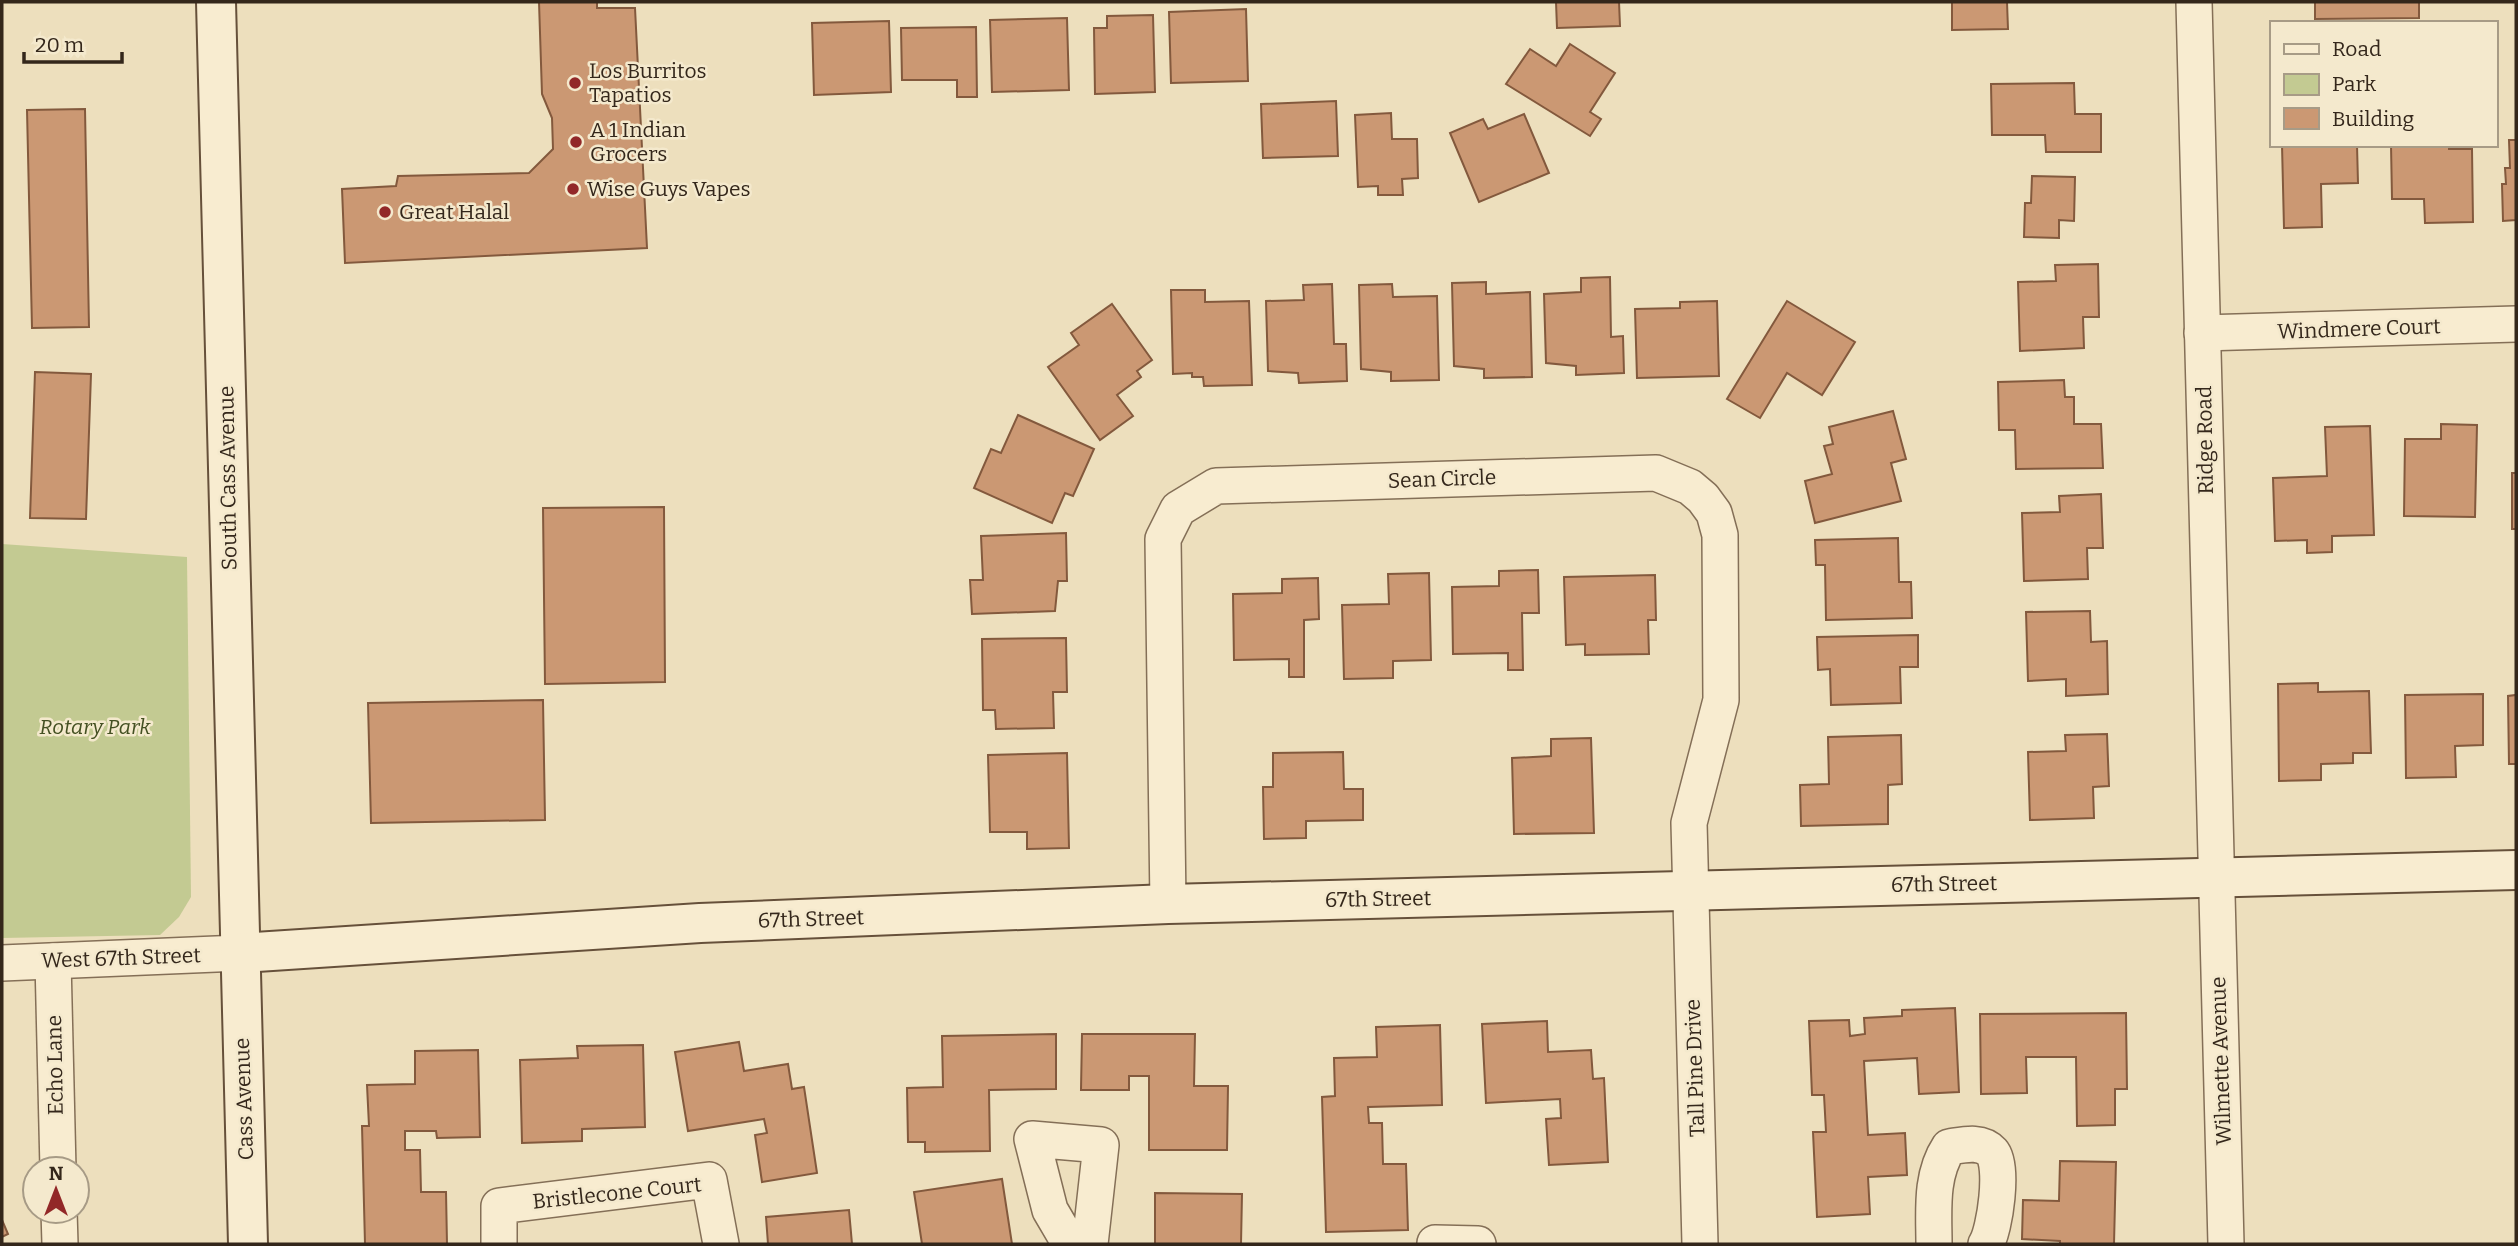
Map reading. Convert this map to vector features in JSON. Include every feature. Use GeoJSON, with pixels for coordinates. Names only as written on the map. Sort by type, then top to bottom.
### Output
{"type":"FeatureCollection","features":[{"type":"Feature","properties":{"kind":"street","name":"South Cass Avenue"},"geometry":{"type":"LineString","coordinates":[[216,2],[240,953]]}},
{"type":"Feature","properties":{"kind":"street","name":"Ridge Road"},"geometry":{"type":"LineString","coordinates":[[2194,2],[2215,878]]}},
{"type":"Feature","properties":{"kind":"street","name":"Windmere Court"},"geometry":{"type":"LineString","coordinates":[[2202,333],[2516,324]]}},
{"type":"Feature","properties":{"kind":"street","name":"Sean Circle"},"geometry":{"type":"LineString","coordinates":[[1168,904],[1163,539],[1178,509],[1216,486],[1656,473],[1690,487],[1703,498],[1714,513],[1720,535],[1721,700],[1689,823],[1690,891]]}},
{"type":"Feature","properties":{"kind":"street","name":"67th Street"},"geometry":{"type":"LineString","coordinates":[[240,953],[700,923],[1168,904],[2516,870]]}},
{"type":"Feature","properties":{"kind":"street","name":"Wilmette Avenue"},"geometry":{"type":"LineString","coordinates":[[2215,878],[2226,1244]]}},
{"type":"Feature","properties":{"kind":"street","name":"Tall Pine Drive"},"geometry":{"type":"LineString","coordinates":[[1690,891],[1700,1244]]}},
{"type":"Feature","properties":{"kind":"street","name":"West 67th Street"},"geometry":{"type":"LineString","coordinates":[[2,963],[240,953]]}},
{"type":"Feature","properties":{"kind":"street","name":"Cass Avenue"},"geometry":{"type":"LineString","coordinates":[[240,953],[248,1244]]}},
{"type":"Feature","properties":{"kind":"street","name":"Echo Lane"},"geometry":{"type":"LineString","coordinates":[[52,961],[58,1155]]}},
{"type":"Feature","properties":{"kind":"street"},"geometry":{"type":"LineString","coordinates":[[1070,1244],[1050,1210],[1032,1139],[1101,1145],[1090,1244]]}},
{"type":"Feature","properties":{"kind":"street"},"geometry":{"type":"LineString","coordinates":[[1934,1244],[1934,1189],[1938,1170],[1949,1147],[1965,1144],[1980,1145],[1992,1152],[1996,1161],[1996,1207],[1991,1236],[1986,1244]]}},
{"type":"Feature","properties":{"kind":"street","name":"Bristlecone Court"},"geometry":{"type":"LineString","coordinates":[[499,1244],[499,1206],[709,1180],[721,1244]]}},
{"type":"Feature","properties":{"kind":"street"},"geometry":{"type":"LineString","coordinates":[[59,1225],[60,1244]]}},
{"type":"Feature","properties":{"kind":"street"},"geometry":{"type":"LineString","coordinates":[[1435,1243],[1478,1244]]}},
{"type":"Feature","properties":{"kind":"green space","name":"Rotary Park"},"geometry":{"type":"Polygon","coordinates":[[[2,544],[187,557],[191,897],[179,917],[160,935],[2,938],[2,544]]]}},
{"type":"Feature","properties":{"kind":"building"},"geometry":{"type":"Polygon","coordinates":[[[539,2],[597,2],[597,8],[635,8],[647,248],[345,263],[342,189],[396,186],[398,176],[529,173],[553,149],[552,118],[542,94],[539,2]]]}},
{"type":"Feature","properties":{"kind":"building"},"geometry":{"type":"Polygon","coordinates":[[[1556,2],[1619,2],[1620,26],[1557,28],[1556,2]]]}},
{"type":"Feature","properties":{"kind":"building"},"geometry":{"type":"Polygon","coordinates":[[[1952,2],[2007,2],[2008,29],[1952,30],[1952,2]]]}},
{"type":"Feature","properties":{"kind":"building"},"geometry":{"type":"Polygon","coordinates":[[[2315,2],[2419,2],[2419,18],[2315,19],[2315,2]]]}},
{"type":"Feature","properties":{"kind":"building"},"geometry":{"type":"Polygon","coordinates":[[[1246,9],[1248,81],[1171,83],[1169,12],[1246,9]]]}},
{"type":"Feature","properties":{"kind":"building"},"geometry":{"type":"Polygon","coordinates":[[[1153,15],[1155,92],[1095,94],[1094,28],[1107,28],[1107,16],[1153,15]]]}},
{"type":"Feature","properties":{"kind":"building"},"geometry":{"type":"Polygon","coordinates":[[[1067,18],[1069,90],[992,92],[990,20],[1067,18]]]}},
{"type":"Feature","properties":{"kind":"building"},"geometry":{"type":"Polygon","coordinates":[[[889,21],[891,92],[814,95],[812,23],[889,21]]]}},
{"type":"Feature","properties":{"kind":"building"},"geometry":{"type":"Polygon","coordinates":[[[976,27],[977,97],[957,97],[957,80],[902,80],[901,28],[976,27]]]}},
{"type":"Feature","properties":{"kind":"building"},"geometry":{"type":"Polygon","coordinates":[[[1570,44],[1615,73],[1590,112],[1601,119],[1590,136],[1506,84],[1530,49],[1556,66],[1570,44]]]}},
{"type":"Feature","properties":{"kind":"building"},"geometry":{"type":"Polygon","coordinates":[[[2074,83],[2075,114],[2101,114],[2101,152],[2046,152],[2045,135],[1992,135],[1991,84],[2074,83]]]}},
{"type":"Feature","properties":{"kind":"building"},"geometry":{"type":"Polygon","coordinates":[[[1336,101],[1338,156],[1263,158],[1261,104],[1336,101]]]}},
{"type":"Feature","properties":{"kind":"building"},"geometry":{"type":"Polygon","coordinates":[[[85,109],[89,327],[32,328],[27,110],[85,109]]]}},
{"type":"Feature","properties":{"kind":"building"},"geometry":{"type":"Polygon","coordinates":[[[1391,113],[1392,139],[1417,139],[1418,178],[1402,179],[1403,195],[1378,195],[1378,186],[1358,187],[1355,115],[1391,113]]]}},
{"type":"Feature","properties":{"kind":"building"},"geometry":{"type":"Polygon","coordinates":[[[1524,114],[1549,173],[1479,202],[1450,133],[1483,119],[1488,129],[1524,114]]]}},
{"type":"Feature","properties":{"kind":"building"},"geometry":{"type":"Polygon","coordinates":[[[2509,140],[2516,140],[2516,220],[2503,221],[2502,184],[2506,184],[2505,168],[2510,168],[2509,140]]]}},
{"type":"Feature","properties":{"kind":"building"},"geometry":{"type":"Polygon","coordinates":[[[2282,147],[2357,147],[2358,183],[2321,184],[2322,227],[2284,228],[2282,147]]]}},
{"type":"Feature","properties":{"kind":"building"},"geometry":{"type":"Polygon","coordinates":[[[2391,147],[2472,149],[2473,222],[2425,223],[2424,199],[2392,199],[2391,147]]]}},
{"type":"Feature","properties":{"kind":"building"},"geometry":{"type":"Polygon","coordinates":[[[2032,176],[2075,177],[2074,221],[2059,220],[2059,238],[2024,237],[2025,203],[2031,203],[2032,176]]]}},
{"type":"Feature","properties":{"kind":"building"},"geometry":{"type":"Polygon","coordinates":[[[2098,264],[2099,317],[2083,317],[2084,348],[2020,351],[2018,282],[2056,281],[2055,265],[2098,264]]]}},
{"type":"Feature","properties":{"kind":"building"},"geometry":{"type":"Polygon","coordinates":[[[1610,277],[1611,337],[1623,336],[1624,373],[1576,375],[1576,366],[1546,363],[1544,294],[1581,292],[1581,278],[1610,277]]]}},
{"type":"Feature","properties":{"kind":"building"},"geometry":{"type":"Polygon","coordinates":[[[1486,282],[1486,294],[1530,292],[1532,377],[1484,378],[1484,369],[1454,366],[1452,283],[1486,282]]]}},
{"type":"Feature","properties":{"kind":"building"},"geometry":{"type":"Polygon","coordinates":[[[1332,284],[1334,344],[1346,344],[1347,381],[1299,383],[1298,373],[1268,371],[1266,301],[1304,300],[1303,285],[1332,284]]]}},
{"type":"Feature","properties":{"kind":"building"},"geometry":{"type":"Polygon","coordinates":[[[1392,284],[1393,297],[1437,296],[1439,380],[1391,381],[1391,372],[1361,369],[1359,285],[1392,284]]]}},
{"type":"Feature","properties":{"kind":"building"},"geometry":{"type":"Polygon","coordinates":[[[1171,290],[1205,290],[1205,302],[1249,301],[1252,385],[1204,386],[1203,377],[1192,377],[1192,373],[1173,374],[1171,290]]]}},
{"type":"Feature","properties":{"kind":"building"},"geometry":{"type":"Polygon","coordinates":[[[1717,301],[1719,376],[1637,378],[1635,309],[1680,308],[1680,302],[1717,301]]]}},
{"type":"Feature","properties":{"kind":"building"},"geometry":{"type":"Polygon","coordinates":[[[1787,301],[1855,342],[1822,395],[1787,373],[1760,418],[1727,399],[1787,301]]]}},
{"type":"Feature","properties":{"kind":"building"},"geometry":{"type":"Polygon","coordinates":[[[1112,304],[1152,360],[1137,371],[1141,377],[1117,395],[1133,416],[1100,440],[1048,367],[1079,345],[1071,333],[1112,304]]]}},
{"type":"Feature","properties":{"kind":"building"},"geometry":{"type":"Polygon","coordinates":[[[35,372],[91,374],[86,519],[30,518],[35,372]]]}},
{"type":"Feature","properties":{"kind":"building"},"geometry":{"type":"Polygon","coordinates":[[[2064,380],[2065,397],[2074,397],[2074,424],[2101,424],[2103,468],[2016,469],[2015,430],[1999,430],[1998,382],[2064,380]]]}},
{"type":"Feature","properties":{"kind":"building"},"geometry":{"type":"Polygon","coordinates":[[[1893,411],[1906,459],[1891,463],[1901,501],[1815,523],[1805,481],[1832,474],[1824,446],[1833,444],[1829,427],[1893,411]]]}},
{"type":"Feature","properties":{"kind":"building"},"geometry":{"type":"Polygon","coordinates":[[[1018,415],[1094,449],[1073,496],[1065,493],[1052,523],[974,488],[991,449],[1001,453],[1018,415]]]}},
{"type":"Feature","properties":{"kind":"building"},"geometry":{"type":"Polygon","coordinates":[[[2441,424],[2477,425],[2475,517],[2404,516],[2405,439],[2441,439],[2441,424]]]}},
{"type":"Feature","properties":{"kind":"building"},"geometry":{"type":"Polygon","coordinates":[[[2370,426],[2374,535],[2332,536],[2332,552],[2307,553],[2307,540],[2275,541],[2273,478],[2327,476],[2325,427],[2370,426]]]}},
{"type":"Feature","properties":{"kind":"building"},"geometry":{"type":"Polygon","coordinates":[[[2512,473],[2516,473],[2516,529],[2512,529],[2512,473]]]}},
{"type":"Feature","properties":{"kind":"building"},"geometry":{"type":"Polygon","coordinates":[[[2101,494],[2103,548],[2087,548],[2088,579],[2024,581],[2022,513],[2060,512],[2059,496],[2101,494]]]}},
{"type":"Feature","properties":{"kind":"building"},"geometry":{"type":"Polygon","coordinates":[[[664,507],[665,682],[545,684],[543,508],[664,507]]]}},
{"type":"Feature","properties":{"kind":"building"},"geometry":{"type":"Polygon","coordinates":[[[1066,533],[1067,581],[1058,581],[1055,611],[972,614],[970,580],[983,580],[981,536],[1066,533]]]}},
{"type":"Feature","properties":{"kind":"building"},"geometry":{"type":"Polygon","coordinates":[[[1898,538],[1899,582],[1911,582],[1912,618],[1826,620],[1825,565],[1816,565],[1815,540],[1898,538]]]}},
{"type":"Feature","properties":{"kind":"building"},"geometry":{"type":"Polygon","coordinates":[[[1538,570],[1539,613],[1522,613],[1523,670],[1508,670],[1508,653],[1453,654],[1452,587],[1499,586],[1499,571],[1538,570]]]}},
{"type":"Feature","properties":{"kind":"building"},"geometry":{"type":"Polygon","coordinates":[[[1429,573],[1431,660],[1393,661],[1393,678],[1344,679],[1342,605],[1389,604],[1388,574],[1429,573]]]}},
{"type":"Feature","properties":{"kind":"building"},"geometry":{"type":"Polygon","coordinates":[[[1655,575],[1656,620],[1648,620],[1649,654],[1585,655],[1585,644],[1566,645],[1564,577],[1655,575]]]}},
{"type":"Feature","properties":{"kind":"building"},"geometry":{"type":"Polygon","coordinates":[[[1318,578],[1319,619],[1304,620],[1304,677],[1289,677],[1289,659],[1234,660],[1233,594],[1282,593],[1282,579],[1318,578]]]}},
{"type":"Feature","properties":{"kind":"building"},"geometry":{"type":"Polygon","coordinates":[[[2090,611],[2091,642],[2107,641],[2108,694],[2066,696],[2066,679],[2028,681],[2026,612],[2090,611]]]}},
{"type":"Feature","properties":{"kind":"building"},"geometry":{"type":"Polygon","coordinates":[[[1918,635],[1918,667],[1900,667],[1901,703],[1831,705],[1830,669],[1818,670],[1817,637],[1918,635]]]}},
{"type":"Feature","properties":{"kind":"building"},"geometry":{"type":"Polygon","coordinates":[[[1066,638],[1067,692],[1053,692],[1054,728],[996,729],[995,710],[983,710],[982,639],[1066,638]]]}},
{"type":"Feature","properties":{"kind":"building"},"geometry":{"type":"Polygon","coordinates":[[[2318,683],[2318,692],[2369,691],[2371,753],[2353,753],[2353,763],[2321,764],[2321,780],[2279,781],[2278,684],[2318,683]]]}},
{"type":"Feature","properties":{"kind":"building"},"geometry":{"type":"Polygon","coordinates":[[[2483,694],[2483,745],[2455,746],[2456,777],[2406,778],[2405,695],[2483,694]]]}},
{"type":"Feature","properties":{"kind":"building"},"geometry":{"type":"Polygon","coordinates":[[[2516,695],[2516,764],[2509,764],[2508,696],[2516,695]]]}},
{"type":"Feature","properties":{"kind":"building"},"geometry":{"type":"Polygon","coordinates":[[[543,700],[545,820],[371,823],[368,703],[543,700]]]}},
{"type":"Feature","properties":{"kind":"building"},"geometry":{"type":"Polygon","coordinates":[[[2107,734],[2109,786],[2093,787],[2094,818],[2030,820],[2028,752],[2066,751],[2065,735],[2107,734]]]}},
{"type":"Feature","properties":{"kind":"building"},"geometry":{"type":"Polygon","coordinates":[[[1901,735],[1902,784],[1888,785],[1888,824],[1801,826],[1800,785],[1829,784],[1828,737],[1901,735]]]}},
{"type":"Feature","properties":{"kind":"building"},"geometry":{"type":"Polygon","coordinates":[[[1591,738],[1594,833],[1514,834],[1512,758],[1551,756],[1551,739],[1591,738]]]}},
{"type":"Feature","properties":{"kind":"building"},"geometry":{"type":"Polygon","coordinates":[[[1343,752],[1344,789],[1363,789],[1363,820],[1306,821],[1306,838],[1264,839],[1263,787],[1273,787],[1273,753],[1343,752]]]}},
{"type":"Feature","properties":{"kind":"building"},"geometry":{"type":"Polygon","coordinates":[[[1067,753],[1069,848],[1027,849],[1027,832],[990,832],[988,755],[1067,753]]]}},
{"type":"Feature","properties":{"kind":"building"},"geometry":{"type":"Polygon","coordinates":[[[1955,1008],[1959,1092],[1919,1094],[1917,1058],[1864,1061],[1868,1135],[1905,1133],[1907,1175],[1868,1177],[1870,1214],[1817,1217],[1813,1132],[1826,1132],[1824,1095],[1812,1095],[1809,1021],[1849,1020],[1850,1036],[1865,1034],[1864,1018],[1902,1016],[1902,1010],[1955,1008]]]}},
{"type":"Feature","properties":{"kind":"building"},"geometry":{"type":"Polygon","coordinates":[[[2126,1013],[2127,1089],[2115,1089],[2115,1125],[2077,1126],[2076,1057],[2026,1057],[2027,1093],[1981,1094],[1980,1014],[2126,1013]]]}},
{"type":"Feature","properties":{"kind":"building"},"geometry":{"type":"Polygon","coordinates":[[[1547,1021],[1548,1052],[1591,1050],[1593,1079],[1604,1078],[1608,1162],[1549,1165],[1546,1119],[1561,1118],[1560,1099],[1486,1103],[1482,1024],[1547,1021]]]}},
{"type":"Feature","properties":{"kind":"building"},"geometry":{"type":"Polygon","coordinates":[[[1440,1025],[1442,1105],[1368,1107],[1369,1123],[1382,1123],[1383,1164],[1406,1164],[1408,1230],[1326,1232],[1322,1097],[1335,1096],[1334,1058],[1377,1057],[1376,1027],[1440,1025]]]}},
{"type":"Feature","properties":{"kind":"building"},"geometry":{"type":"Polygon","coordinates":[[[1056,1034],[1056,1089],[989,1090],[990,1151],[925,1152],[925,1142],[908,1142],[907,1088],[943,1087],[942,1036],[1056,1034]]]}},
{"type":"Feature","properties":{"kind":"building"},"geometry":{"type":"Polygon","coordinates":[[[1082,1034],[1195,1034],[1194,1086],[1228,1086],[1227,1150],[1149,1150],[1149,1076],[1129,1076],[1129,1090],[1081,1090],[1082,1034]]]}},
{"type":"Feature","properties":{"kind":"building"},"geometry":{"type":"Polygon","coordinates":[[[739,1042],[744,1071],[788,1064],[792,1089],[804,1087],[817,1173],[762,1182],[755,1135],[767,1133],[764,1119],[688,1131],[675,1052],[739,1042]]]}},
{"type":"Feature","properties":{"kind":"building"},"geometry":{"type":"Polygon","coordinates":[[[643,1045],[645,1127],[582,1129],[582,1141],[522,1143],[520,1060],[578,1058],[577,1046],[643,1045]]]}},
{"type":"Feature","properties":{"kind":"building"},"geometry":{"type":"Polygon","coordinates":[[[478,1050],[480,1137],[437,1138],[436,1131],[405,1131],[405,1150],[420,1150],[421,1192],[446,1192],[447,1244],[365,1244],[362,1126],[369,1126],[367,1085],[415,1084],[415,1051],[478,1050]]]}},
{"type":"Feature","properties":{"kind":"building"},"geometry":{"type":"Polygon","coordinates":[[[2060,1161],[2116,1162],[2114,1244],[2060,1244],[2060,1241],[2022,1239],[2023,1200],[2059,1201],[2060,1161]]]}},
{"type":"Feature","properties":{"kind":"building"},"geometry":{"type":"Polygon","coordinates":[[[1002,1179],[1012,1244],[922,1244],[914,1192],[1002,1179]]]}},
{"type":"Feature","properties":{"kind":"building"},"geometry":{"type":"Polygon","coordinates":[[[1155,1193],[1242,1194],[1241,1244],[1155,1244],[1155,1193]]]}},
{"type":"Feature","properties":{"kind":"building"},"geometry":{"type":"Polygon","coordinates":[[[849,1210],[852,1244],[768,1244],[766,1217],[849,1210]]]}},
{"type":"Feature","properties":{"kind":"building"},"geometry":{"type":"Polygon","coordinates":[[[2,1220],[8,1234],[2,1237],[2,1220]]]}},
{"type":"Feature","properties":{"kind":"place","name":"Los Burritos Tapatios"},"geometry":{"type":"Point","coordinates":[575,83]}},
{"type":"Feature","properties":{"kind":"place","name":"A 1 Indian Grocers"},"geometry":{"type":"Point","coordinates":[576,142]}},
{"type":"Feature","properties":{"kind":"place","name":"Wise Guys Vapes"},"geometry":{"type":"Point","coordinates":[573,189]}},
{"type":"Feature","properties":{"kind":"place","name":"Great Halal"},"geometry":{"type":"Point","coordinates":[385,212]}}]}
